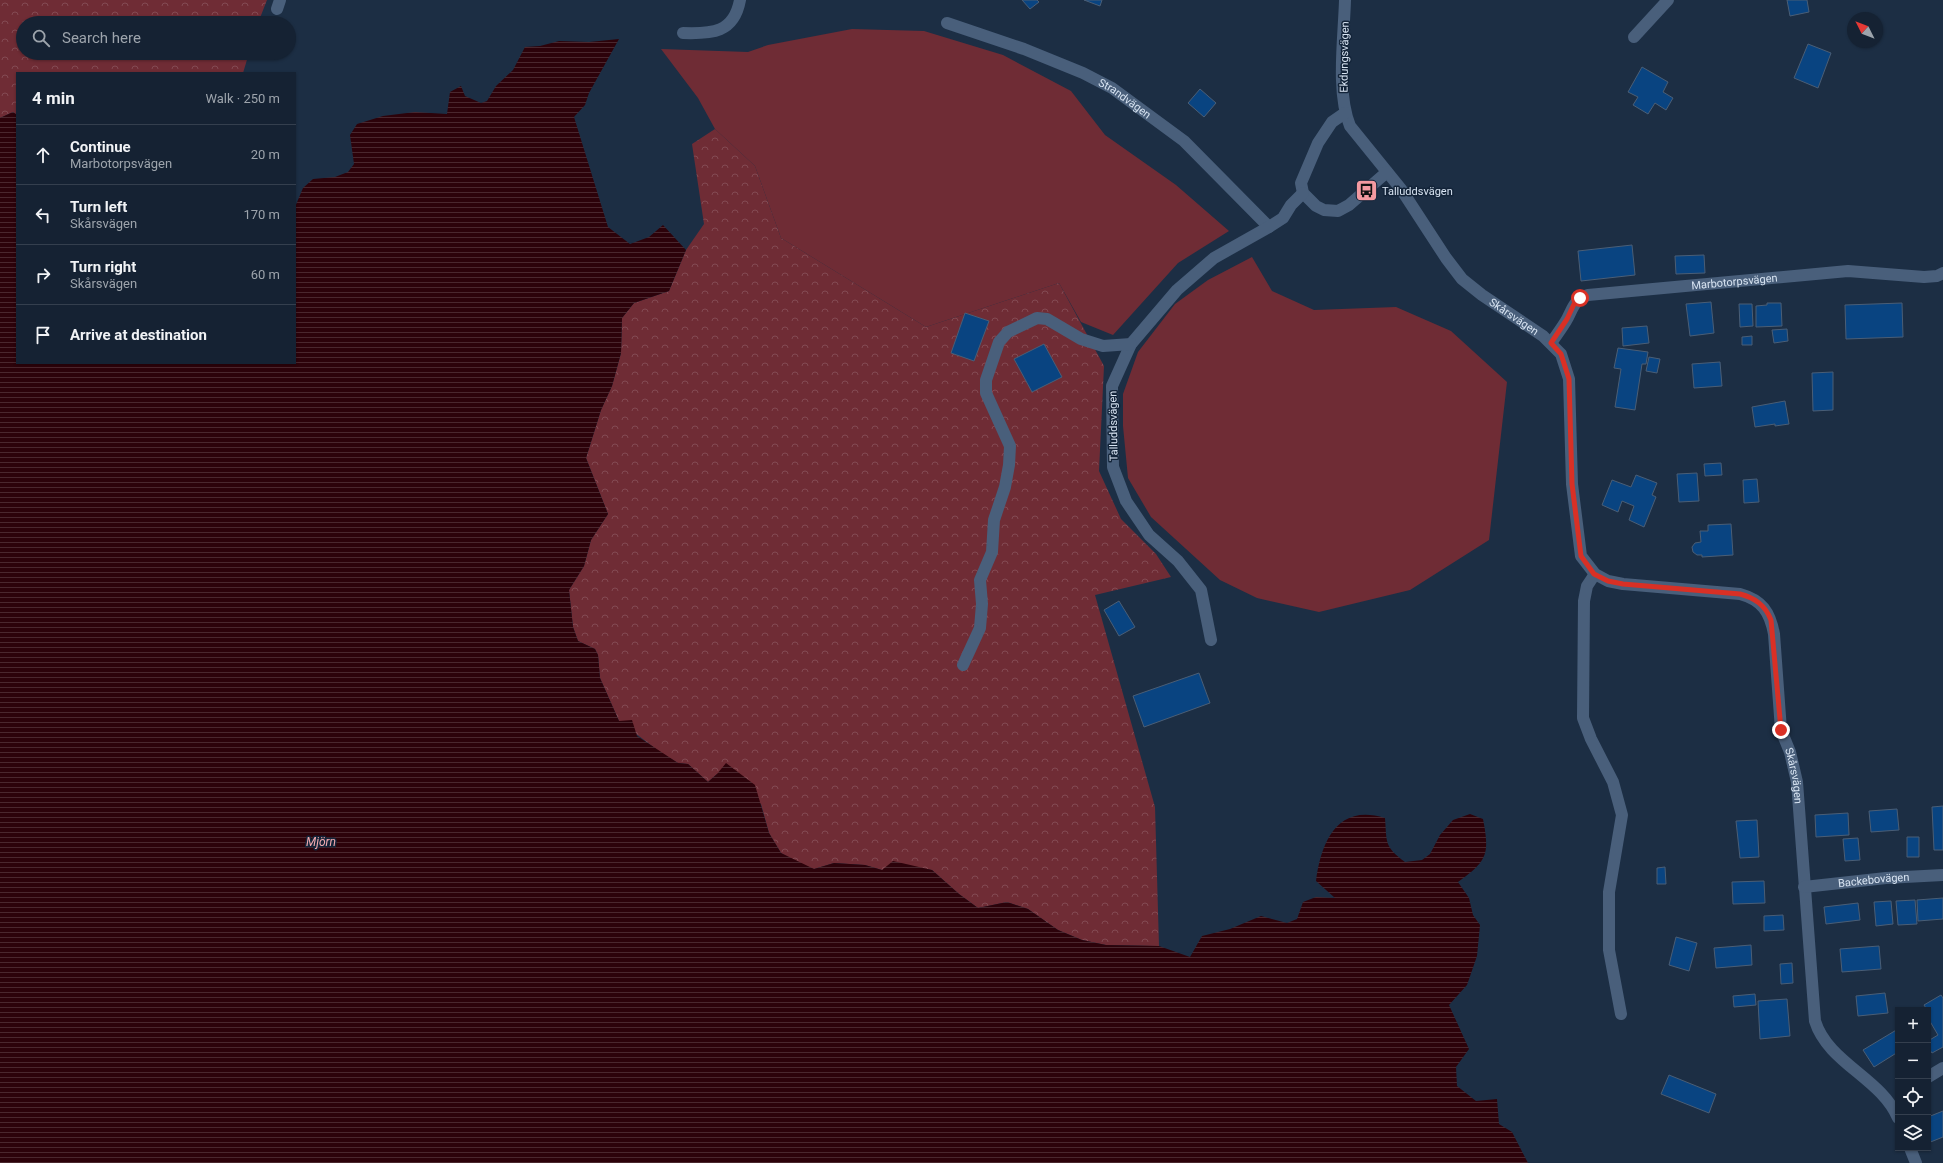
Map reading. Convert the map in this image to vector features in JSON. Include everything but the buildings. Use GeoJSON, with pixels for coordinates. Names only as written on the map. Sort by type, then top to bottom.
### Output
{"type":"FeatureCollection","features":[{"type":"Feature","properties":{"kind":"street"},"geometry":{"type":"LineString","coordinates":[[683,34],[710,33],[721,30],[730,23],[734,17],[740,0]]}},
{"type":"Feature","properties":{"kind":"street","name":"Ekdungsvägen"},"geometry":{"type":"LineString","coordinates":[[1345,0],[1342,86],[1345,114]]}},
{"type":"Feature","properties":{"kind":"street"},"geometry":{"type":"LineString","coordinates":[[1634,37],[1668,0]]}},
{"type":"Feature","properties":{"kind":"street","name":"Strandvägen"},"geometry":{"type":"LineString","coordinates":[[947,23],[1024,49],[1083,73],[1112,88],[1184,141],[1269,227]]}},
{"type":"Feature","properties":{"kind":"street"},"geometry":{"type":"LineString","coordinates":[[1345,114],[1332,122],[1318,143],[1301,184],[1303,193],[1316,206],[1324,210],[1338,211],[1349,205],[1387,172]]}},
{"type":"Feature","properties":{"kind":"street","name":"Skårsvägen"},"geometry":{"type":"LineString","coordinates":[[1345,114],[1350,126],[1358,138],[1401,189],[1446,258],[1462,279],[1551,343],[1561,354],[1569,379],[1572,484],[1577,535],[1581,556],[1594,574],[1608,581],[1623,584],[1740,594],[1759,602],[1767,610],[1774,634],[1781,730],[1790,752],[1796,782],[1815,1021],[1819,1032],[1828,1045],[1893,1098],[1897,1115]]}},
{"type":"Feature","properties":{"kind":"street","name":"Talluddsvägen"},"geometry":{"type":"LineString","coordinates":[[1211,640],[1201,590],[1178,561],[1149,535],[1126,501],[1113,467],[1112,386],[1131,344],[1157,312],[1192,275],[1214,258],[1283,218],[1291,205],[1303,193]]}},
{"type":"Feature","properties":{"kind":"street","name":"Marbotorpsvägen"},"geometry":{"type":"LineString","coordinates":[[1551,343],[1567,319],[1575,302],[1588,295],[1848,271],[1924,277],[1937,276],[1943,273]]}},
{"type":"Feature","properties":{"kind":"street"},"geometry":{"type":"LineString","coordinates":[[963,665],[980,628],[982,604],[980,580],[992,552],[994,520],[1005,486],[1009,465],[1010,446],[986,393],[986,380],[999,342],[1008,332],[1037,318],[1047,319],[1080,339],[1103,346],[1131,344]]}},
{"type":"Feature","properties":{"kind":"street"},"geometry":{"type":"LineString","coordinates":[[1594,574],[1587,586],[1584,601],[1583,718],[1591,739],[1613,782],[1622,815],[1609,899],[1609,950],[1620,1014]]}},
{"type":"Feature","properties":{"kind":"street","name":"Backebovägen"},"geometry":{"type":"LineString","coordinates":[[1804,887],[1886,878],[1943,875]]}},
{"type":"Feature","properties":{"kind":"street"},"geometry":{"type":"LineString","coordinates":[[1931,1075],[1943,1068]]}},
{"type":"Feature","properties":{"kind":"street"},"geometry":{"type":"LineString","coordinates":[[1911,1151],[1916,1163]]}},
{"type":"Feature","properties":{"kind":"green space"},"geometry":{"type":"Polygon","coordinates":[[[0,0],[267,0],[261,16],[16,16],[16,60],[247,60],[243,72],[16,72],[16,114],[13,112],[0,118],[0,0]]]}},
{"type":"Feature","properties":{"kind":"green space"},"geometry":{"type":"Polygon","coordinates":[[[852,29],[924,31],[1003,55],[1071,91],[1105,135],[1176,185],[1229,231],[1178,263],[1113,335],[1081,322],[1059,283],[926,327],[781,238],[755,166],[715,129],[698,98],[661,49],[748,52],[768,45],[852,29]]]}},
{"type":"Feature","properties":{"kind":"green space"},"geometry":{"type":"Polygon","coordinates":[[[715,129],[755,166],[781,238],[926,327],[1059,283],[1104,366],[1099,471],[1121,519],[1156,554],[1171,577],[1095,595],[1155,807],[1159,946],[1106,945],[1082,940],[1058,930],[1028,909],[1007,902],[978,908],[959,894],[932,870],[919,868],[882,870],[865,865],[834,863],[814,869],[801,864],[781,853],[769,833],[761,804],[717,774],[708,782],[688,764],[678,763],[660,752],[619,721],[600,678],[598,655],[595,649],[578,641],[573,627],[569,590],[584,566],[591,540],[608,514],[586,458],[601,410],[612,386],[621,353],[622,318],[634,303],[669,291],[686,250],[704,224],[692,144],[715,129]]]}},
{"type":"Feature","properties":{"kind":"green space"},"geometry":{"type":"Polygon","coordinates":[[[1252,257],[1272,291],[1314,310],[1396,307],[1451,331],[1507,382],[1489,540],[1410,590],[1319,612],[1257,598],[1220,580],[1151,517],[1128,478],[1123,426],[1123,394],[1138,352],[1175,304],[1208,280],[1252,257]]]}},
{"type":"Feature","properties":{"kind":"water","name":"Mjörn"},"geometry":{"type":"Polygon","coordinates":[[[619,39],[589,93],[585,105],[574,117],[608,227],[630,244],[649,237],[663,225],[686,250],[669,291],[634,303],[622,318],[621,353],[612,386],[601,410],[586,458],[608,514],[591,540],[584,566],[569,590],[573,627],[578,641],[595,649],[598,655],[600,678],[619,721],[632,720],[637,736],[678,763],[688,764],[708,782],[726,763],[755,785],[769,833],[781,853],[814,869],[834,863],[865,865],[882,870],[893,861],[932,870],[959,894],[978,908],[1007,902],[1028,909],[1058,930],[1082,940],[1106,945],[1159,946],[1190,957],[1202,936],[1230,929],[1261,916],[1287,923],[1297,919],[1303,902],[1316,897],[1335,898],[1316,881],[1322,852],[1335,829],[1344,821],[1355,816],[1369,815],[1385,818],[1387,839],[1390,848],[1405,862],[1422,860],[1430,854],[1440,835],[1453,820],[1470,814],[1483,819],[1486,841],[1484,856],[1468,875],[1458,882],[1469,898],[1473,915],[1480,925],[1477,956],[1467,985],[1449,1005],[1469,1049],[1456,1067],[1457,1086],[1476,1101],[1497,1099],[1499,1124],[1512,1132],[1528,1163],[0,1163],[0,118],[13,112],[16,114],[16,364],[296,364],[296,205],[303,188],[313,179],[335,177],[348,172],[354,164],[350,135],[357,124],[383,116],[415,112],[447,114],[450,92],[461,86],[465,96],[481,103],[487,101],[496,86],[513,70],[525,47],[540,46],[559,41],[589,42],[619,39]]]}},
{"type":"Feature","properties":{"kind":"place","name":"Talluddsvägen"},"geometry":{"type":"Point","coordinates":[1366,191]}},
{"type":"Feature","properties":{"kind":"route"},"geometry":{"type":"LineString","coordinates":[[1580,298],[1575,302],[1567,319],[1551,343],[1561,354],[1569,379],[1572,484],[1577,535],[1581,556],[1594,574],[1608,581],[1623,584],[1740,594],[1759,602],[1767,610],[1774,634],[1781,730]]}}]}
